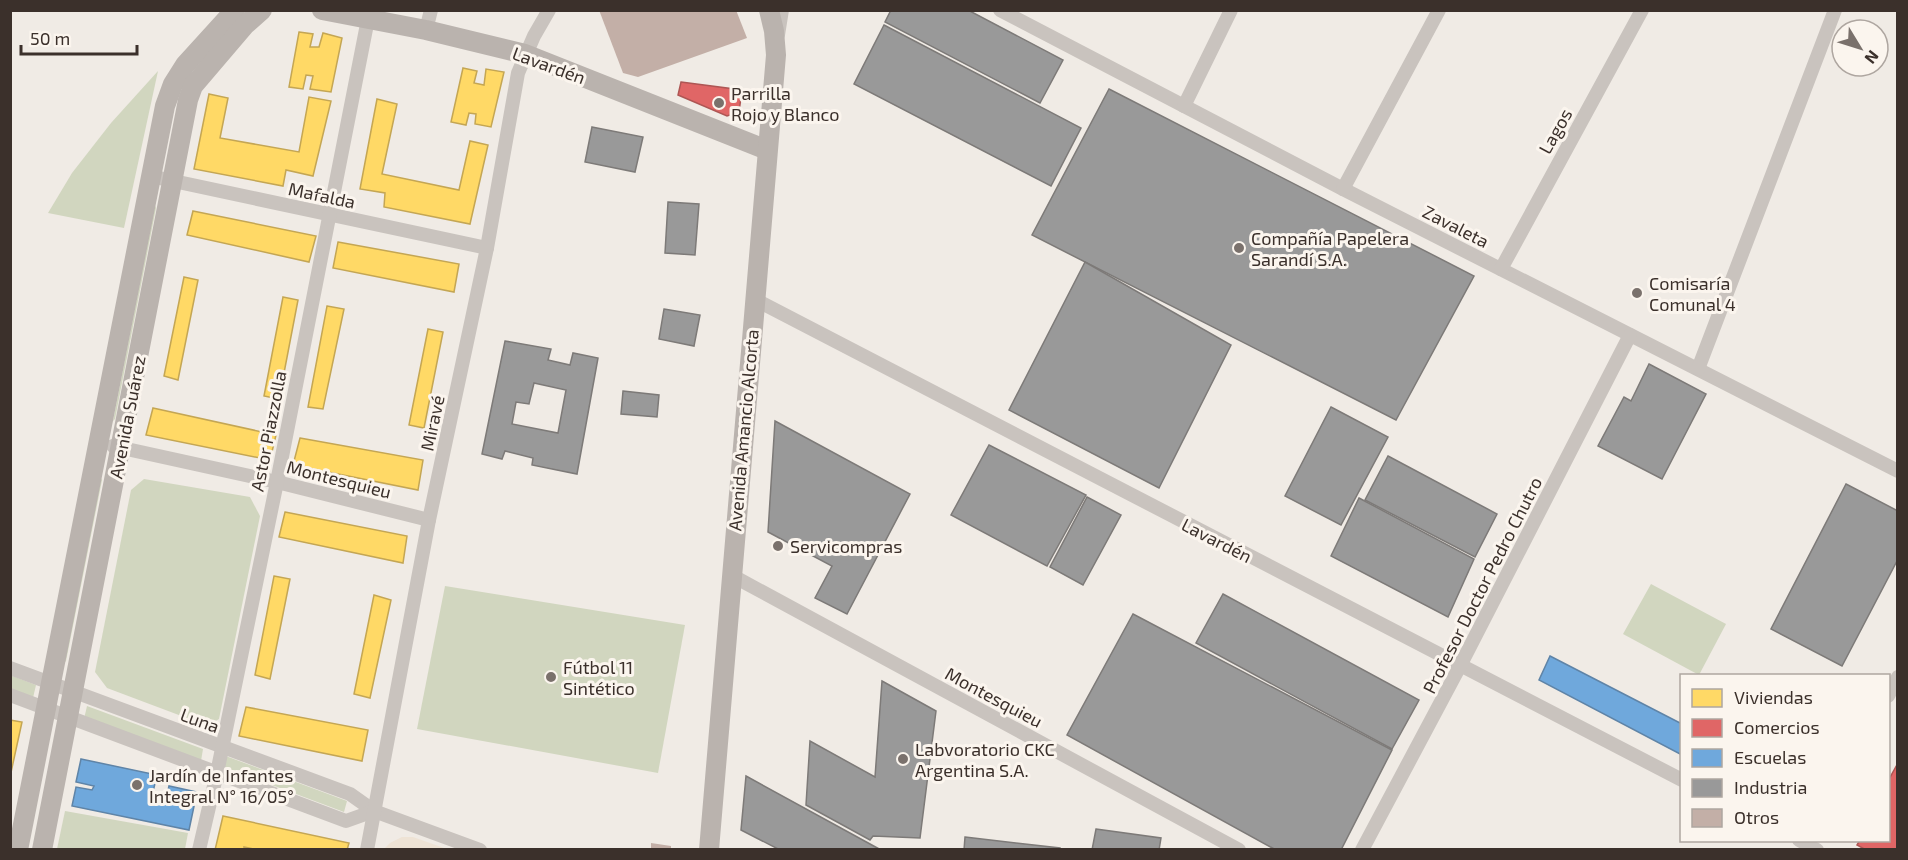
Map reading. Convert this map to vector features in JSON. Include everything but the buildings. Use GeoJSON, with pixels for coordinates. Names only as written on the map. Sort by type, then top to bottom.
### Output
{"type":"FeatureCollection","features":[{"type":"Feature","properties":{"kind":"street","name":"Avenida Suárez"},"geometry":{"type":"LineString","coordinates":[[18,849],[165,106],[173,84],[185,65],[235,10]]}},
{"type":"Feature","properties":{"kind":"street","name":"Avenida Suárez"},"geometry":{"type":"LineString","coordinates":[[42,849],[188,100],[193,86],[245,25],[262,10]]}},
{"type":"Feature","properties":{"kind":"street","name":"Lavardén"},"geometry":{"type":"LineString","coordinates":[[322,10],[426,30],[525,54],[767,150]]}},
{"type":"Feature","properties":{"kind":"street"},"geometry":{"type":"LineString","coordinates":[[426,30],[431,10]]}},
{"type":"Feature","properties":{"kind":"street","name":"Miravé"},"geometry":{"type":"LineString","coordinates":[[367,849],[429,520],[487,248],[518,72],[549,10]]}},
{"type":"Feature","properties":{"kind":"street","name":"Avenida Amancio Alcorta"},"geometry":{"type":"LineString","coordinates":[[709,849],[776,55],[769,10]]}},
{"type":"Feature","properties":{"kind":"street"},"geometry":{"type":"LineString","coordinates":[[776,55],[782,10]]}},
{"type":"Feature","properties":{"kind":"street","name":"Zavaleta"},"geometry":{"type":"LineString","coordinates":[[1000,10],[1343,189],[1898,471]]}},
{"type":"Feature","properties":{"kind":"street"},"geometry":{"type":"LineString","coordinates":[[1184,106],[1231,10]]}},
{"type":"Feature","properties":{"kind":"street"},"geometry":{"type":"LineString","coordinates":[[1343,189],[1439,10]]}},
{"type":"Feature","properties":{"kind":"street","name":"Lagos"},"geometry":{"type":"LineString","coordinates":[[1500,269],[1642,10]]}},
{"type":"Feature","properties":{"kind":"street"},"geometry":{"type":"LineString","coordinates":[[1698,369],[1835,10]]}},
{"type":"Feature","properties":{"kind":"street","name":"Astor Piazzolla"},"geometry":{"type":"LineString","coordinates":[[199,849],[217,773],[277,482],[368,19]]}},
{"type":"Feature","properties":{"kind":"street","name":"Mafalda"},"geometry":{"type":"LineString","coordinates":[[150,176],[487,248]]}},
{"type":"Feature","properties":{"kind":"street","name":"Lavardén"},"geometry":{"type":"LineString","coordinates":[[754,299],[1680,779]]}},
{"type":"Feature","properties":{"kind":"street","name":"Profesor Doctor Pedro Chutro"},"geometry":{"type":"LineString","coordinates":[[1362,849],[1461,666],[1630,335]]}},
{"type":"Feature","properties":{"kind":"street","name":"Montesquieu"},"geometry":{"type":"LineString","coordinates":[[99,443],[277,482],[429,520]]}},
{"type":"Feature","properties":{"kind":"street","name":"Montesquieu"},"geometry":{"type":"LineString","coordinates":[[731,575],[1239,849]]}},
{"type":"Feature","properties":{"kind":"street","name":"Luna"},"geometry":{"type":"LineString","coordinates":[[10,668],[350,794],[374,811],[480,849]]}},
{"type":"Feature","properties":{"kind":"street"},"geometry":{"type":"LineString","coordinates":[[1890,692],[1898,677]]}},
{"type":"Feature","properties":{"kind":"street"},"geometry":{"type":"LineString","coordinates":[[10,695],[346,821],[374,811]]}},
{"type":"Feature","properties":{"kind":"street"},"geometry":{"type":"LineString","coordinates":[[1803,842],[1818,849]]}},
{"type":"Feature","properties":{"kind":"green space"},"geometry":{"type":"Polygon","coordinates":[[[158,71],[124,228],[48,213],[72,173],[111,123],[158,71]]]}},
{"type":"Feature","properties":{"kind":"green space"},"geometry":{"type":"Polygon","coordinates":[[[155,205],[115,419],[113,421],[155,205]]]}},
{"type":"Feature","properties":{"kind":"green space"},"geometry":{"type":"Polygon","coordinates":[[[101,478],[66,661],[64,663],[101,478]]]}},
{"type":"Feature","properties":{"kind":"green space"},"geometry":{"type":"Polygon","coordinates":[[[144,479],[250,497],[260,516],[219,719],[208,726],[107,688],[95,672],[131,490],[144,479]]]}},
{"type":"Feature","properties":{"kind":"green space"},"geometry":{"type":"Polygon","coordinates":[[[1651,584],[1726,624],[1700,674],[1623,634],[1651,584]]]}},
{"type":"Feature","properties":{"kind":"green space","name":"Fútbol 11 Sintético"},"geometry":{"type":"Polygon","coordinates":[[[445,586],[685,625],[658,773],[417,729],[445,586]]]}},
{"type":"Feature","properties":{"kind":"green space"},"geometry":{"type":"Polygon","coordinates":[[[10,675],[36,685],[33,698],[11,689],[10,675]]]}},
{"type":"Feature","properties":{"kind":"green space"},"geometry":{"type":"Polygon","coordinates":[[[87,706],[203,749],[201,761],[84,719],[87,706]]]}},
{"type":"Feature","properties":{"kind":"green space"},"geometry":{"type":"Polygon","coordinates":[[[223,755],[347,801],[344,812],[221,766],[223,755]]]}},
{"type":"Feature","properties":{"kind":"green space"},"geometry":{"type":"Polygon","coordinates":[[[65,811],[188,833],[185,849],[57,849],[65,811]]]}},
{"type":"Feature","properties":{"kind":"shaded area"},"geometry":{"type":"Polygon","coordinates":[[[402,837],[413,837],[447,849],[384,849],[402,837]]]}},
{"type":"Feature","properties":{"kind":"place","name":"Parrilla Rojo y Blanco"},"geometry":{"type":"Point","coordinates":[719,103]}},
{"type":"Feature","properties":{"kind":"place","name":"Compañía Papelera Sarandí S.A."},"geometry":{"type":"Point","coordinates":[1239,248]}},
{"type":"Feature","properties":{"kind":"place","name":"Comisaría Comunal 4"},"geometry":{"type":"Point","coordinates":[1637,293]}},
{"type":"Feature","properties":{"kind":"place","name":"Servicompras"},"geometry":{"type":"Point","coordinates":[778,546]}},
{"type":"Feature","properties":{"kind":"place","name":"Fútbol 11 Sintético"},"geometry":{"type":"Point","coordinates":[551,677]}},
{"type":"Feature","properties":{"kind":"place","name":"Labvoratorio CKC Argentina S.A."},"geometry":{"type":"Point","coordinates":[903,759]}},
{"type":"Feature","properties":{"kind":"place","name":"Jardín de Infantes Integral N° 16/05°"},"geometry":{"type":"Point","coordinates":[137,785]}}]}
